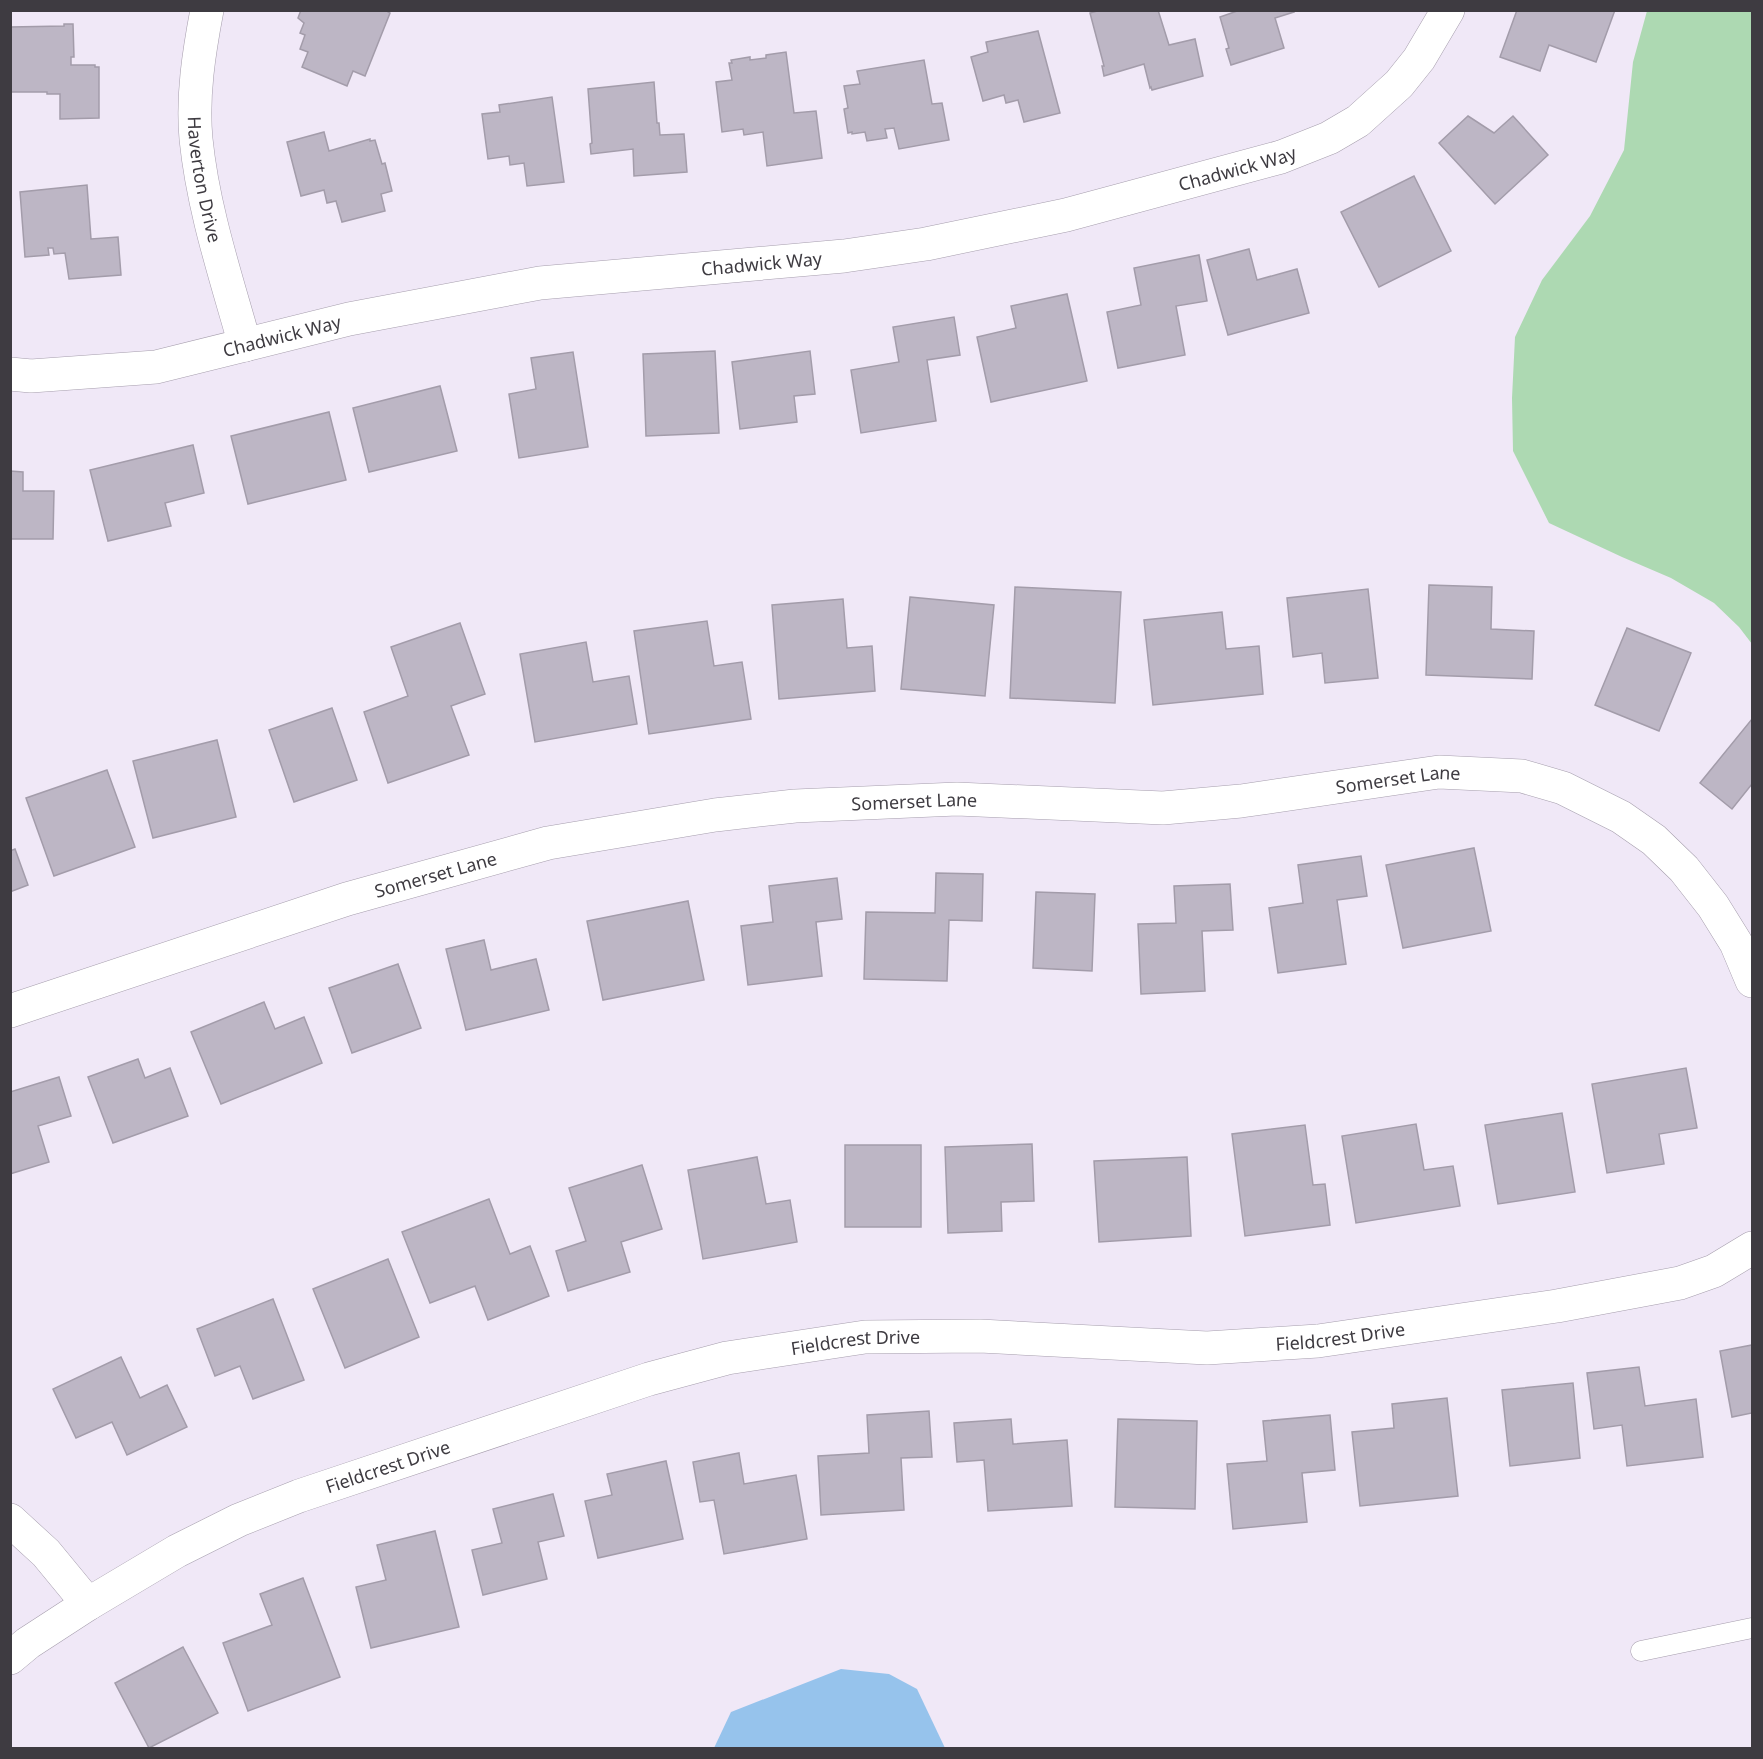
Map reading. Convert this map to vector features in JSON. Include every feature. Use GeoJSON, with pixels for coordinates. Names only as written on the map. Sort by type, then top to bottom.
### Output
{"type":"FeatureCollection","features":[{"type":"Feature","properties":{"kind":"street","name":"Haverton Drive"},"geometry":{"type":"LineString","coordinates":[[207,10],[197,59],[196,137],[206,205],[245,345]]}},
{"type":"Feature","properties":{"kind":"street","name":"Chadwick Way"},"geometry":{"type":"LineString","coordinates":[[10,374],[31,376],[156,367],[349,319],[540,284],[844,256],[926,244],[1066,215],[1281,158],[1329,138],[1358,121],[1399,84],[1419,59],[1448,10]]}},
{"type":"Feature","properties":{"kind":"street","name":"Somerset Lane"},"geometry":{"type":"LineString","coordinates":[[10,1011],[347,899],[559,841],[715,815],[795,806],[957,799],[1162,808],[1241,801],[1438,772],[1522,776],[1563,788],[1621,817],[1654,840],[1684,869],[1713,906],[1736,943],[1752,981]]}},
{"type":"Feature","properties":{"kind":"street","name":"Fieldcrest Drive"},"geometry":{"type":"LineString","coordinates":[[10,1658],[28,1643],[88,1604],[177,1551],[239,1520],[299,1496],[649,1378],[727,1358],[865,1337],[980,1336],[1207,1348],[1318,1341],[1557,1306],[1680,1283],[1714,1271],[1752,1248]]}},
{"type":"Feature","properties":{"kind":"street"},"geometry":{"type":"LineString","coordinates":[[10,1521],[46,1553],[88,1604]]}},
{"type":"Feature","properties":{"kind":"lane"},"geometry":{"type":"LineString","coordinates":[[1641,1651],[1752,1628]]}},
{"type":"Feature","properties":{"kind":"green space"},"geometry":{"type":"Polygon","coordinates":[[[1647,11],[1752,11],[1752,644],[1739,627],[1714,603],[1671,578],[1549,523],[1513,451],[1512,398],[1515,337],[1542,280],[1590,216],[1624,150],[1633,62],[1647,11]]]}},
{"type":"Feature","properties":{"kind":"water"},"geometry":{"type":"Polygon","coordinates":[[[841,1669],[889,1674],[917,1689],[945,1748],[714,1748],[731,1712],[841,1669]]]}},
{"type":"Feature","properties":{"kind":"building"},"geometry":{"type":"Polygon","coordinates":[[[301,10],[385,10],[390,13],[365,76],[353,71],[347,86],[302,67],[308,52],[300,49],[305,35],[300,33],[304,23],[298,18],[301,10]]]}},
{"type":"Feature","properties":{"kind":"building"},"geometry":{"type":"Polygon","coordinates":[[[1101,10],[1158,10],[1169,45],[1195,39],[1203,76],[1152,90],[1144,64],[1104,76],[1102,66],[1104,66],[1090,13],[1101,10]]]}},
{"type":"Feature","properties":{"kind":"building"},"geometry":{"type":"Polygon","coordinates":[[[1240,10],[1293,10],[1294,12],[1275,18],[1284,48],[1231,65],[1226,49],[1229,48],[1220,17],[1240,10]]]}},
{"type":"Feature","properties":{"kind":"building"},"geometry":{"type":"Polygon","coordinates":[[[1517,10],[1615,10],[1596,62],[1549,45],[1540,71],[1500,57],[1517,10]]]}},
{"type":"Feature","properties":{"kind":"building"},"geometry":{"type":"Polygon","coordinates":[[[64,24],[73,24],[74,57],[71,57],[71,65],[99,67],[99,118],[60,119],[60,94],[10,92],[10,27],[64,26],[64,24]]]}},
{"type":"Feature","properties":{"kind":"building"},"geometry":{"type":"Polygon","coordinates":[[[1038,31],[1060,113],[1024,122],[1018,100],[1006,103],[1004,95],[983,101],[971,57],[988,52],[986,42],[1038,31]]]}},
{"type":"Feature","properties":{"kind":"building"},"geometry":{"type":"Polygon","coordinates":[[[786,52],[794,113],[816,111],[822,158],[767,166],[763,132],[744,135],[743,129],[722,132],[716,82],[732,80],[729,63],[732,63],[731,60],[750,57],[750,60],[766,58],[766,55],[786,52]]]}},
{"type":"Feature","properties":{"kind":"building"},"geometry":{"type":"Polygon","coordinates":[[[924,60],[932,104],[942,103],[949,140],[899,149],[894,128],[885,129],[887,138],[867,141],[865,132],[848,133],[844,109],[848,108],[844,86],[860,84],[857,71],[924,60]]]}},
{"type":"Feature","properties":{"kind":"building"},"geometry":{"type":"Polygon","coordinates":[[[654,82],[660,135],[684,134],[687,172],[634,176],[633,149],[591,154],[588,89],[654,82]]]}},
{"type":"Feature","properties":{"kind":"building"},"geometry":{"type":"Polygon","coordinates":[[[552,97],[564,182],[527,186],[524,163],[510,165],[509,156],[488,159],[482,114],[500,112],[499,105],[552,97]]]}},
{"type":"Feature","properties":{"kind":"building"},"geometry":{"type":"Polygon","coordinates":[[[1468,116],[1494,133],[1513,116],[1548,155],[1495,204],[1439,143],[1468,116]]]}},
{"type":"Feature","properties":{"kind":"building"},"geometry":{"type":"Polygon","coordinates":[[[324,132],[329,151],[370,139],[370,141],[375,140],[382,164],[385,163],[392,191],[381,194],[385,211],[342,222],[336,201],[327,203],[324,190],[301,196],[287,142],[324,132]]]}},
{"type":"Feature","properties":{"kind":"building"},"geometry":{"type":"Polygon","coordinates":[[[1414,176],[1451,251],[1379,287],[1341,212],[1414,176]]]}},
{"type":"Feature","properties":{"kind":"building"},"geometry":{"type":"Polygon","coordinates":[[[87,185],[91,239],[118,237],[121,275],[69,279],[65,253],[54,254],[53,248],[48,248],[49,255],[25,257],[20,192],[87,185]]]}},
{"type":"Feature","properties":{"kind":"building"},"geometry":{"type":"Polygon","coordinates":[[[1249,249],[1257,280],[1297,269],[1309,313],[1228,335],[1207,260],[1249,249]]]}},
{"type":"Feature","properties":{"kind":"building"},"geometry":{"type":"Polygon","coordinates":[[[1199,255],[1207,301],[1176,306],[1185,355],[1118,368],[1107,312],[1141,305],[1134,268],[1199,255]]]}},
{"type":"Feature","properties":{"kind":"building"},"geometry":{"type":"Polygon","coordinates":[[[1067,294],[1087,381],[991,402],[977,337],[1016,328],[1011,306],[1067,294]]]}},
{"type":"Feature","properties":{"kind":"building"},"geometry":{"type":"Polygon","coordinates":[[[954,317],[960,355],[927,360],[936,421],[861,433],[851,370],[899,362],[893,327],[954,317]]]}},
{"type":"Feature","properties":{"kind":"building"},"geometry":{"type":"Polygon","coordinates":[[[715,351],[719,433],[646,436],[643,354],[715,351]]]}},
{"type":"Feature","properties":{"kind":"building"},"geometry":{"type":"Polygon","coordinates":[[[810,351],[815,394],[794,396],[797,422],[740,429],[732,362],[810,351]]]}},
{"type":"Feature","properties":{"kind":"building"},"geometry":{"type":"Polygon","coordinates":[[[573,352],[588,447],[519,458],[509,394],[536,389],[531,358],[573,352]]]}},
{"type":"Feature","properties":{"kind":"building"},"geometry":{"type":"Polygon","coordinates":[[[440,386],[457,451],[369,472],[353,408],[440,386]]]}},
{"type":"Feature","properties":{"kind":"building"},"geometry":{"type":"Polygon","coordinates":[[[329,412],[346,480],[248,504],[231,436],[329,412]]]}},
{"type":"Feature","properties":{"kind":"building"},"geometry":{"type":"Polygon","coordinates":[[[193,445],[204,493],[165,503],[171,526],[108,541],[90,470],[193,445]]]}},
{"type":"Feature","properties":{"kind":"building"},"geometry":{"type":"Polygon","coordinates":[[[10,471],[23,472],[23,491],[54,491],[53,539],[10,539],[10,471]]]}},
{"type":"Feature","properties":{"kind":"building"},"geometry":{"type":"Polygon","coordinates":[[[1429,585],[1492,587],[1491,629],[1534,631],[1532,679],[1426,675],[1429,585]]]}},
{"type":"Feature","properties":{"kind":"building"},"geometry":{"type":"Polygon","coordinates":[[[1015,587],[1121,592],[1115,703],[1010,698],[1015,587]]]}},
{"type":"Feature","properties":{"kind":"building"},"geometry":{"type":"Polygon","coordinates":[[[1368,589],[1378,678],[1325,683],[1322,653],[1293,657],[1287,598],[1368,589]]]}},
{"type":"Feature","properties":{"kind":"building"},"geometry":{"type":"Polygon","coordinates":[[[910,597],[994,605],[985,696],[901,689],[910,597]]]}},
{"type":"Feature","properties":{"kind":"building"},"geometry":{"type":"Polygon","coordinates":[[[843,599],[847,648],[872,646],[875,691],[779,699],[772,605],[843,599]]]}},
{"type":"Feature","properties":{"kind":"building"},"geometry":{"type":"Polygon","coordinates":[[[1222,612],[1226,649],[1259,646],[1263,694],[1153,705],[1144,620],[1222,612]]]}},
{"type":"Feature","properties":{"kind":"building"},"geometry":{"type":"Polygon","coordinates":[[[707,621],[714,666],[742,662],[751,719],[649,734],[634,631],[707,621]]]}},
{"type":"Feature","properties":{"kind":"building"},"geometry":{"type":"Polygon","coordinates":[[[460,623],[485,694],[451,706],[469,755],[388,783],[364,712],[408,696],[391,647],[460,623]]]}},
{"type":"Feature","properties":{"kind":"building"},"geometry":{"type":"Polygon","coordinates":[[[1627,628],[1691,653],[1659,731],[1595,705],[1627,628]]]}},
{"type":"Feature","properties":{"kind":"building"},"geometry":{"type":"Polygon","coordinates":[[[586,642],[593,682],[629,676],[637,724],[535,742],[520,654],[586,642]]]}},
{"type":"Feature","properties":{"kind":"building"},"geometry":{"type":"Polygon","coordinates":[[[332,708],[357,780],[294,802],[269,730],[332,708]]]}},
{"type":"Feature","properties":{"kind":"building"},"geometry":{"type":"Polygon","coordinates":[[[1752,719],[1752,784],[1732,809],[1700,783],[1752,719]]]}},
{"type":"Feature","properties":{"kind":"building"},"geometry":{"type":"Polygon","coordinates":[[[217,740],[236,817],[153,838],[133,761],[217,740]]]}},
{"type":"Feature","properties":{"kind":"building"},"geometry":{"type":"Polygon","coordinates":[[[107,770],[135,847],[54,876],[26,798],[107,770]]]}},
{"type":"Feature","properties":{"kind":"building"},"geometry":{"type":"Polygon","coordinates":[[[1474,848],[1491,931],[1403,948],[1386,865],[1474,848]]]}},
{"type":"Feature","properties":{"kind":"building"},"geometry":{"type":"Polygon","coordinates":[[[15,849],[28,885],[10,892],[10,851],[15,849]]]}},
{"type":"Feature","properties":{"kind":"building"},"geometry":{"type":"Polygon","coordinates":[[[1361,856],[1367,896],[1337,900],[1346,964],[1278,973],[1269,908],[1303,903],[1298,865],[1361,856]]]}},
{"type":"Feature","properties":{"kind":"building"},"geometry":{"type":"Polygon","coordinates":[[[936,873],[983,874],[982,921],[949,920],[947,981],[864,979],[866,912],[935,913],[936,873]]]}},
{"type":"Feature","properties":{"kind":"building"},"geometry":{"type":"Polygon","coordinates":[[[837,878],[842,919],[816,922],[822,976],[748,985],[741,926],[773,922],[769,886],[837,878]]]}},
{"type":"Feature","properties":{"kind":"building"},"geometry":{"type":"Polygon","coordinates":[[[1230,884],[1233,930],[1202,931],[1205,991],[1141,994],[1138,924],[1176,923],[1174,886],[1230,884]]]}},
{"type":"Feature","properties":{"kind":"building"},"geometry":{"type":"Polygon","coordinates":[[[1036,892],[1095,894],[1092,971],[1033,968],[1036,892]]]}},
{"type":"Feature","properties":{"kind":"building"},"geometry":{"type":"Polygon","coordinates":[[[688,901],[704,980],[603,1000],[587,921],[688,901]]]}},
{"type":"Feature","properties":{"kind":"building"},"geometry":{"type":"Polygon","coordinates":[[[484,940],[491,970],[536,959],[549,1010],[466,1030],[446,949],[484,940]]]}},
{"type":"Feature","properties":{"kind":"building"},"geometry":{"type":"Polygon","coordinates":[[[398,964],[421,1028],[352,1053],[329,988],[398,964]]]}},
{"type":"Feature","properties":{"kind":"building"},"geometry":{"type":"Polygon","coordinates":[[[264,1002],[275,1029],[304,1017],[322,1063],[221,1104],[191,1032],[264,1002]]]}},
{"type":"Feature","properties":{"kind":"building"},"geometry":{"type":"Polygon","coordinates":[[[138,1059],[145,1078],[170,1068],[188,1116],[113,1143],[88,1077],[138,1059]]]}},
{"type":"Feature","properties":{"kind":"building"},"geometry":{"type":"Polygon","coordinates":[[[1686,1068],[1697,1128],[1659,1134],[1664,1164],[1607,1173],[1592,1084],[1686,1068]]]}},
{"type":"Feature","properties":{"kind":"building"},"geometry":{"type":"Polygon","coordinates":[[[59,1077],[71,1116],[38,1126],[49,1162],[10,1174],[10,1092],[59,1077]]]}},
{"type":"Feature","properties":{"kind":"building"},"geometry":{"type":"Polygon","coordinates":[[[1562,1113],[1575,1192],[1498,1204],[1485,1125],[1562,1113]]]}},
{"type":"Feature","properties":{"kind":"building"},"geometry":{"type":"Polygon","coordinates":[[[1416,1124],[1424,1170],[1453,1166],[1460,1206],[1356,1223],[1342,1136],[1416,1124]]]}},
{"type":"Feature","properties":{"kind":"building"},"geometry":{"type":"Polygon","coordinates":[[[1305,1125],[1313,1185],[1325,1184],[1330,1225],[1245,1236],[1232,1134],[1305,1125]]]}},
{"type":"Feature","properties":{"kind":"building"},"geometry":{"type":"Polygon","coordinates":[[[1032,1144],[1034,1201],[1001,1202],[1002,1231],[948,1233],[945,1147],[1032,1144]]]}},
{"type":"Feature","properties":{"kind":"building"},"geometry":{"type":"Polygon","coordinates":[[[845,1145],[921,1145],[921,1227],[845,1227],[845,1145]]]}},
{"type":"Feature","properties":{"kind":"building"},"geometry":{"type":"Polygon","coordinates":[[[757,1157],[766,1204],[790,1200],[797,1242],[703,1259],[688,1170],[757,1157]]]}},
{"type":"Feature","properties":{"kind":"building"},"geometry":{"type":"Polygon","coordinates":[[[1187,1157],[1191,1236],[1099,1242],[1094,1161],[1187,1157]]]}},
{"type":"Feature","properties":{"kind":"building"},"geometry":{"type":"Polygon","coordinates":[[[642,1165],[662,1229],[621,1242],[630,1272],[568,1291],[556,1251],[586,1241],[569,1188],[642,1165]]]}},
{"type":"Feature","properties":{"kind":"building"},"geometry":{"type":"Polygon","coordinates":[[[489,1199],[510,1254],[530,1246],[549,1296],[488,1320],[475,1286],[430,1303],[402,1232],[489,1199]]]}},
{"type":"Feature","properties":{"kind":"building"},"geometry":{"type":"Polygon","coordinates":[[[388,1259],[419,1337],[345,1368],[313,1289],[388,1259]]]}},
{"type":"Feature","properties":{"kind":"building"},"geometry":{"type":"Polygon","coordinates":[[[273,1299],[304,1380],[253,1399],[240,1366],[215,1376],[197,1329],[273,1299]]]}},
{"type":"Feature","properties":{"kind":"building"},"geometry":{"type":"Polygon","coordinates":[[[1752,1345],[1752,1413],[1732,1417],[1720,1351],[1752,1345]]]}},
{"type":"Feature","properties":{"kind":"building"},"geometry":{"type":"Polygon","coordinates":[[[121,1357],[140,1398],[167,1385],[187,1427],[127,1455],[112,1422],[76,1438],[53,1389],[121,1357]]]}},
{"type":"Feature","properties":{"kind":"building"},"geometry":{"type":"Polygon","coordinates":[[[1639,1367],[1645,1406],[1696,1399],[1703,1457],[1627,1466],[1622,1425],[1594,1429],[1587,1373],[1639,1367]]]}},
{"type":"Feature","properties":{"kind":"building"},"geometry":{"type":"Polygon","coordinates":[[[1573,1383],[1580,1458],[1510,1466],[1502,1390],[1573,1383]]]}},
{"type":"Feature","properties":{"kind":"building"},"geometry":{"type":"Polygon","coordinates":[[[1447,1398],[1458,1496],[1360,1506],[1352,1432],[1394,1428],[1392,1404],[1447,1398]]]}},
{"type":"Feature","properties":{"kind":"building"},"geometry":{"type":"Polygon","coordinates":[[[929,1411],[932,1457],[901,1458],[904,1510],[821,1515],[818,1456],[869,1453],[867,1415],[929,1411]]]}},
{"type":"Feature","properties":{"kind":"building"},"geometry":{"type":"Polygon","coordinates":[[[1330,1415],[1335,1470],[1302,1473],[1307,1522],[1233,1529],[1227,1464],[1267,1461],[1263,1421],[1330,1415]]]}},
{"type":"Feature","properties":{"kind":"building"},"geometry":{"type":"Polygon","coordinates":[[[1011,1419],[1013,1444],[1067,1440],[1072,1506],[988,1511],[984,1460],[957,1462],[954,1423],[1011,1419]]]}},
{"type":"Feature","properties":{"kind":"building"},"geometry":{"type":"Polygon","coordinates":[[[1118,1419],[1197,1421],[1195,1509],[1115,1507],[1118,1419]]]}},
{"type":"Feature","properties":{"kind":"building"},"geometry":{"type":"Polygon","coordinates":[[[739,1453],[744,1484],[796,1475],[807,1539],[724,1554],[714,1500],[700,1502],[693,1462],[739,1453]]]}},
{"type":"Feature","properties":{"kind":"building"},"geometry":{"type":"Polygon","coordinates":[[[666,1461],[683,1539],[598,1558],[585,1501],[612,1495],[607,1474],[666,1461]]]}},
{"type":"Feature","properties":{"kind":"building"},"geometry":{"type":"Polygon","coordinates":[[[553,1494],[564,1536],[538,1542],[547,1579],[483,1595],[472,1550],[502,1543],[493,1509],[553,1494]]]}},
{"type":"Feature","properties":{"kind":"building"},"geometry":{"type":"Polygon","coordinates":[[[435,1531],[459,1627],[371,1648],[356,1587],[386,1580],[377,1545],[435,1531]]]}},
{"type":"Feature","properties":{"kind":"building"},"geometry":{"type":"Polygon","coordinates":[[[303,1578],[340,1677],[248,1711],[223,1643],[272,1625],[260,1594],[303,1578]]]}},
{"type":"Feature","properties":{"kind":"building"},"geometry":{"type":"Polygon","coordinates":[[[183,1647],[218,1713],[149,1748],[115,1683],[183,1647]]]}}]}
